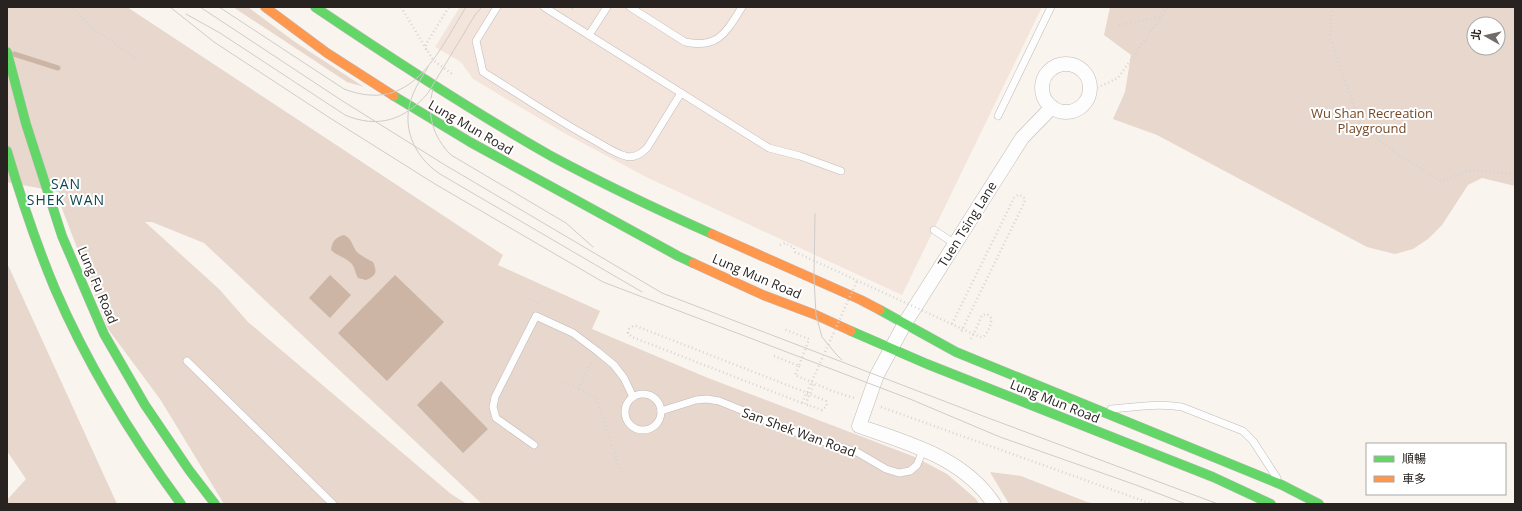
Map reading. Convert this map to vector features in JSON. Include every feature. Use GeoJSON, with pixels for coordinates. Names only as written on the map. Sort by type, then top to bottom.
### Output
{"type":"FeatureCollection","features":[{"type":"Feature","properties":{"kind":"main road","name":"Lung Mun Road"},"geometry":{"type":"LineString","coordinates":[[265,7],[327,53],[470,142],[678,256],[763,295],[816,315],[891,348],[1052,414],[1213,477],[1271,504]]}},
{"type":"Feature","properties":{"kind":"main road","name":"Lung Mun Road"},"geometry":{"type":"LineString","coordinates":[[315,7],[397,63],[552,156],[647,205],[861,300],[956,352],[1282,485],[1319,504]]}},
{"type":"Feature","properties":{"kind":"main road","name":"Lung Fu Road"},"geometry":{"type":"LineString","coordinates":[[7,52],[26,124],[62,236],[104,334],[149,411],[185,464],[215,504]]}},
{"type":"Feature","properties":{"kind":"main road"},"geometry":{"type":"LineString","coordinates":[[7,151],[18,189],[40,253],[81,345],[120,415],[181,504]]}},
{"type":"Feature","properties":{"kind":"street"},"geometry":{"type":"LineString","coordinates":[[1065,64],[1074,65],[1081,69],[1090,82],[1088,99],[1075,110],[1067,112],[1052,107],[1046,101],[1043,93],[1043,84],[1048,73],[1057,66],[1065,64]]}},
{"type":"Feature","properties":{"kind":"street","name":"Tuen Tsing Lane"},"geometry":{"type":"LineString","coordinates":[[859,426],[877,375],[905,323],[1022,138],[1052,107]]}},
{"type":"Feature","properties":{"kind":"street","name":"San Shek Wan Road"},"geometry":{"type":"LineString","coordinates":[[859,426],[937,455],[958,467],[976,483],[994,504]]}},
{"type":"Feature","properties":{"kind":"lane"},"geometry":{"type":"LineString","coordinates":[[497,7],[476,41],[483,72],[577,131],[618,153],[634,157],[641,154],[647,148],[681,93]]}},
{"type":"Feature","properties":{"kind":"lane"},"geometry":{"type":"LineString","coordinates":[[544,7],[769,148],[800,156],[841,171]]}},
{"type":"Feature","properties":{"kind":"lane"},"geometry":{"type":"LineString","coordinates":[[589,35],[607,7]]}},
{"type":"Feature","properties":{"kind":"lane"},"geometry":{"type":"LineString","coordinates":[[630,7],[685,42],[694,44],[711,42],[726,32],[742,7]]}},
{"type":"Feature","properties":{"kind":"lane"},"geometry":{"type":"LineString","coordinates":[[998,116],[1051,7]]}},
{"type":"Feature","properties":{"kind":"lane"},"geometry":{"type":"LineString","coordinates":[[934,230],[955,244]]}},
{"type":"Feature","properties":{"kind":"lane"},"geometry":{"type":"LineString","coordinates":[[534,445],[496,418],[493,407],[495,397],[536,316],[573,333],[608,360],[624,378],[633,397]]}},
{"type":"Feature","properties":{"kind":"lane"},"geometry":{"type":"LineString","coordinates":[[187,361],[333,504]]}},
{"type":"Feature","properties":{"kind":"lane"},"geometry":{"type":"LineString","coordinates":[[643,394],[654,397],[660,405],[661,411],[661,417],[654,427],[648,430],[636,428],[627,420],[625,414],[626,407],[633,397],[643,394]]}},
{"type":"Feature","properties":{"kind":"lane","name":"San Shek Wan Road"},"geometry":{"type":"LineString","coordinates":[[661,411],[696,400],[707,399],[719,401],[808,437],[857,452],[886,469],[899,473],[910,471],[917,465],[923,450]]}},
{"type":"Feature","properties":{"kind":"lane"},"geometry":{"type":"LineString","coordinates":[[1096,410],[1164,405],[1182,407],[1243,430],[1253,441],[1282,485]]}},
{"type":"Feature","properties":{"kind":"path"},"geometry":{"type":"LineString","coordinates":[[72,7],[90,26],[138,60]]}},
{"type":"Feature","properties":{"kind":"path"},"geometry":{"type":"LineString","coordinates":[[426,51],[426,44],[449,7]]}},
{"type":"Feature","properties":{"kind":"path"},"geometry":{"type":"LineString","coordinates":[[1090,91],[1118,78],[1168,7]]}},
{"type":"Feature","properties":{"kind":"path"},"geometry":{"type":"LineString","coordinates":[[1332,7],[1330,37],[1361,126],[1396,153],[1441,181],[1472,170],[1515,174]]}},
{"type":"Feature","properties":{"kind":"path"},"geometry":{"type":"LineString","coordinates":[[1118,25],[1162,17]]}},
{"type":"Feature","properties":{"kind":"path"},"geometry":{"type":"LineString","coordinates":[[952,324],[1014,198],[1020,195],[1024,198],[1024,203],[960,334]]}},
{"type":"Feature","properties":{"kind":"path"},"geometry":{"type":"LineString","coordinates":[[794,248],[795,252],[952,324],[980,337],[983,337],[991,324],[991,318],[987,314],[982,316],[977,327],[971,339]]}},
{"type":"Feature","properties":{"kind":"path"},"geometry":{"type":"LineString","coordinates":[[814,384],[808,394],[802,403],[632,337],[628,331],[631,327],[636,326],[802,391],[808,394],[826,401],[827,406],[822,410],[805,404],[808,394],[858,281]]}},
{"type":"Feature","properties":{"kind":"path"},"geometry":{"type":"LineString","coordinates":[[784,329],[809,339],[795,376],[1152,504]]}},
{"type":"Feature","properties":{"kind":"path"},"geometry":{"type":"LineString","coordinates":[[774,356],[799,366]]}},
{"type":"Feature","properties":{"kind":"path"},"geometry":{"type":"LineString","coordinates":[[565,382],[596,398],[622,475]]}},
{"type":"Feature","properties":{"kind":"shaded area"},"geometry":{"type":"Polygon","coordinates":[[[460,7],[1042,7],[902,295],[646,177],[564,133],[473,79],[461,62],[435,47],[460,7]]]}},
{"type":"Feature","properties":{"kind":"shaded area"},"geometry":{"type":"Polygon","coordinates":[[[344,235],[350,240],[356,251],[373,262],[375,273],[372,277],[366,280],[358,278],[351,263],[331,250],[332,244],[335,240],[344,235]]]}},
{"type":"Feature","properties":{"kind":"shaded area"},"geometry":{"type":"Polygon","coordinates":[[[330,275],[351,295],[330,318],[309,298],[330,275]]]}},
{"type":"Feature","properties":{"kind":"shaded area"},"geometry":{"type":"Polygon","coordinates":[[[395,275],[444,322],[387,381],[338,333],[395,275]]]}},
{"type":"Feature","properties":{"kind":"shaded area"},"geometry":{"type":"Polygon","coordinates":[[[441,381],[488,429],[463,453],[417,405],[441,381]]]}},
{"type":"Feature","properties":{"kind":"green space"},"geometry":{"type":"Polygon","coordinates":[[[7,7],[127,7],[503,255],[498,265],[600,311],[592,329],[708,378],[915,457],[947,474],[976,499],[979,504],[482,504],[204,243],[152,222],[145,222],[219,289],[248,322],[451,494],[467,504],[224,504],[160,399],[108,329],[58,198],[59,192],[7,182],[7,7]]]}},
{"type":"Feature","properties":{"kind":"green space"},"geometry":{"type":"Polygon","coordinates":[[[233,7],[248,7],[295,42],[364,87],[347,82],[233,7]]]}},
{"type":"Feature","properties":{"kind":"green space","name":"Wu Shan Recreation Playground"},"geometry":{"type":"Polygon","coordinates":[[[1110,7],[1515,7],[1515,186],[1482,178],[1468,185],[1442,225],[1428,239],[1413,249],[1395,254],[1367,247],[1157,135],[1113,119],[1125,92],[1131,55],[1104,35],[1110,7]]]}},
{"type":"Feature","properties":{"kind":"green space"},"geometry":{"type":"Polygon","coordinates":[[[7,263],[117,504],[7,504],[7,500],[26,479],[7,451],[7,263]]]}},
{"type":"Feature","properties":{"kind":"green space"},"geometry":{"type":"Polygon","coordinates":[[[990,472],[1021,476],[1087,502],[1096,504],[1009,504],[990,472]]]}},
{"type":"Feature","properties":{"kind":"waterway"},"geometry":{"type":"LineString","coordinates":[[14,54],[58,68]]}},
{"type":"Feature","properties":{"kind":"tram line"},"geometry":{"type":"LineString","coordinates":[[170,7],[214,42],[330,118],[435,184],[603,282],[910,399],[1000,437],[1186,504]]}},
{"type":"Feature","properties":{"kind":"tram line"},"geometry":{"type":"LineString","coordinates":[[200,7],[341,100],[445,165],[662,293],[1218,504]]}},
{"type":"Feature","properties":{"kind":"tram line"},"geometry":{"type":"LineString","coordinates":[[219,7],[344,89],[368,95],[388,94],[405,87],[420,75],[433,60],[466,7]]}},
{"type":"Feature","properties":{"kind":"tram line"},"geometry":{"type":"LineString","coordinates":[[186,14],[220,33],[345,115],[357,119],[380,121],[400,116],[410,110],[428,93],[475,15],[482,7]]}},
{"type":"Feature","properties":{"kind":"tram line"},"geometry":{"type":"LineString","coordinates":[[428,67],[413,94],[409,106],[408,117],[409,128],[416,149],[431,167],[440,174],[642,292]]}},
{"type":"Feature","properties":{"kind":"tram line"},"geometry":{"type":"LineString","coordinates":[[433,89],[430,107],[433,125],[440,141],[451,155],[566,223],[593,247]]}},
{"type":"Feature","properties":{"kind":"tram line"},"geometry":{"type":"LineString","coordinates":[[815,214],[814,278],[816,315],[822,337],[842,360]]}},
{"type":"Feature","properties":{"kind":"traffic: fast"},"geometry":{"type":"LineString","coordinates":[[315,7],[432,84],[551,156],[590,177],[712,234]]}},
{"type":"Feature","properties":{"kind":"traffic: fast"},"geometry":{"type":"LineString","coordinates":[[7,52],[26,124],[62,236],[104,334],[145,405],[189,470],[215,504]]}},
{"type":"Feature","properties":{"kind":"traffic: fast"},"geometry":{"type":"LineString","coordinates":[[394,96],[470,142],[693,263]]}},
{"type":"Feature","properties":{"kind":"traffic: fast"},"geometry":{"type":"LineString","coordinates":[[7,151],[35,238],[68,318],[96,373],[128,427],[181,504]]}},
{"type":"Feature","properties":{"kind":"traffic: fast"},"geometry":{"type":"LineString","coordinates":[[880,310],[956,352],[1282,485],[1319,504]]}},
{"type":"Feature","properties":{"kind":"traffic: fast"},"geometry":{"type":"LineString","coordinates":[[851,331],[927,364],[1213,477],[1271,504]]}},
{"type":"Feature","properties":{"kind":"traffic: slow"},"geometry":{"type":"LineString","coordinates":[[265,7],[327,53],[394,96]]}},
{"type":"Feature","properties":{"kind":"traffic: slow"},"geometry":{"type":"LineString","coordinates":[[712,234],[861,300],[880,310]]}},
{"type":"Feature","properties":{"kind":"traffic: slow"},"geometry":{"type":"LineString","coordinates":[[693,263],[763,295],[816,315],[851,331]]}},
{"type":"Feature","properties":{"kind":"district","name":"SAN SHEK WAN"},"geometry":{"type":"Point","coordinates":[66,192]}}]}
